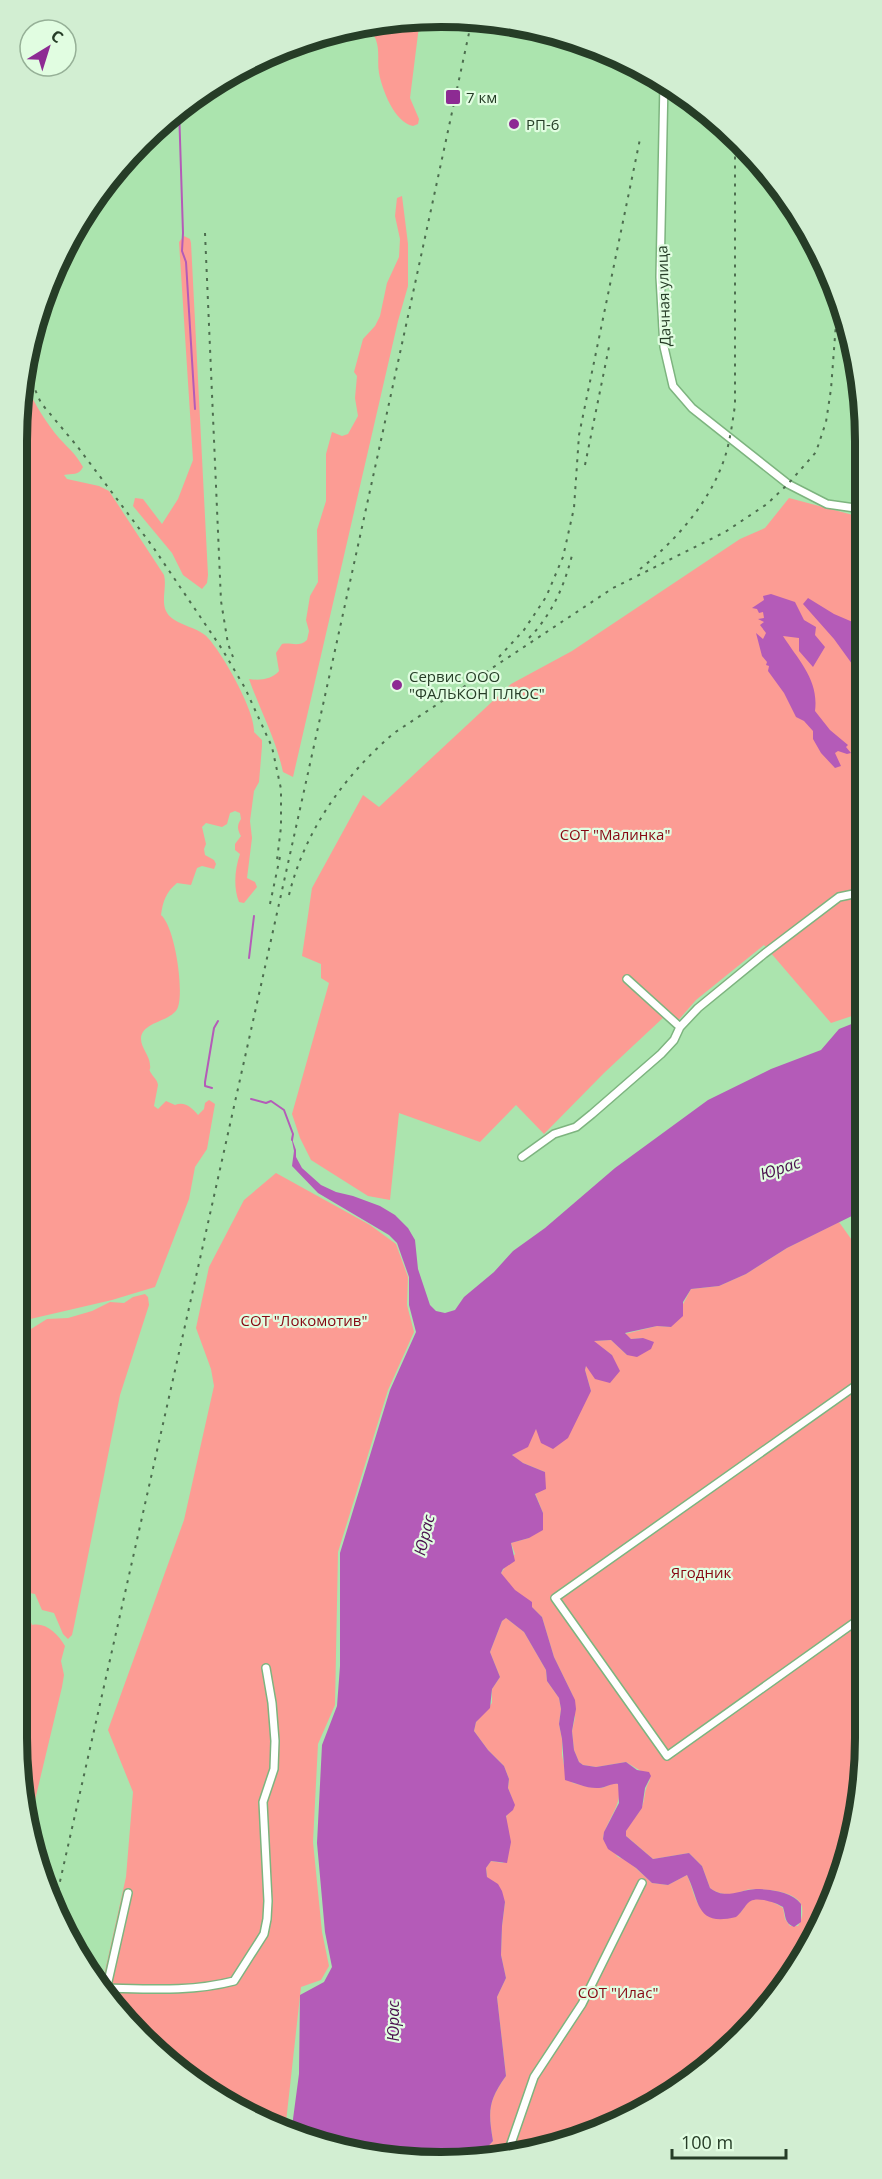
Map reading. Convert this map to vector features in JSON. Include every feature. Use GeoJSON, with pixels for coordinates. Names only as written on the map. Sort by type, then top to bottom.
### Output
{"type":"FeatureCollection","features":[{"type":"Feature","properties":{"kind":"street","name":"Дачная улица"},"geometry":{"type":"LineString","coordinates":[[664,92],[660,277],[664,347],[673,386],[692,408],[788,484],[827,504],[855,508]]}},
{"type":"Feature","properties":{"kind":"street"},"geometry":{"type":"LineString","coordinates":[[522,1157],[555,1134],[576,1127],[661,1054],[674,1040],[680,1027],[698,1008],[839,897],[855,894]]}},
{"type":"Feature","properties":{"kind":"street"},"geometry":{"type":"LineString","coordinates":[[627,979],[680,1027]]}},
{"type":"Feature","properties":{"kind":"street"},"geometry":{"type":"LineString","coordinates":[[855,1385],[555,1598],[667,1756],[855,1622]]}},
{"type":"Feature","properties":{"kind":"street"},"geometry":{"type":"LineString","coordinates":[[114,1991],[213,1986],[234,1981],[264,1934],[268,1901],[263,1802],[274,1769],[275,1741],[266,1668]]}},
{"type":"Feature","properties":{"kind":"street"},"geometry":{"type":"LineString","coordinates":[[510,2146],[534,2077],[585,1998],[642,1883]]}},
{"type":"Feature","properties":{"kind":"street"},"geometry":{"type":"LineString","coordinates":[[108,1983],[128,1893]]}},
{"type":"Feature","properties":{"kind":"green space"},"geometry":{"type":"Polygon","coordinates":[[[419,28],[410,98],[419,119],[418,124],[413,126],[400,118],[386,96],[379,73],[378,48],[373,34],[419,28]]]}},
{"type":"Feature","properties":{"kind":"green space"},"geometry":{"type":"Polygon","coordinates":[[[402,196],[408,244],[408,286],[293,777],[283,772],[272,736],[249,679],[273,676],[279,671],[276,653],[282,644],[298,644],[307,640],[309,631],[306,620],[310,596],[318,582],[317,530],[326,501],[326,454],[332,432],[342,436],[348,434],[358,416],[355,398],[357,376],[354,372],[363,339],[375,326],[380,316],[387,283],[399,257],[400,239],[395,216],[397,198],[402,196]]]}},
{"type":"Feature","properties":{"kind":"green space"},"geometry":{"type":"Polygon","coordinates":[[[184,236],[190,239],[191,243],[208,575],[207,583],[202,589],[183,575],[172,553],[133,506],[135,498],[143,499],[162,524],[178,499],[193,460],[179,242],[184,236]]]}},
{"type":"Feature","properties":{"kind":"green space"},"geometry":{"type":"Polygon","coordinates":[[[30,394],[50,426],[83,467],[77,473],[64,475],[67,479],[99,486],[109,491],[164,575],[166,611],[173,619],[205,635],[211,642],[236,681],[249,710],[254,732],[262,740],[259,782],[254,791],[250,821],[252,838],[247,878],[255,882],[257,887],[244,903],[239,902],[235,878],[240,854],[235,850],[235,844],[241,836],[238,827],[241,819],[240,813],[235,811],[230,813],[227,824],[222,827],[206,823],[202,827],[206,844],[205,855],[214,860],[216,864],[214,869],[202,866],[197,868],[191,885],[177,883],[164,901],[161,915],[166,922],[174,945],[180,999],[175,1012],[151,1025],[142,1033],[141,1042],[150,1062],[150,1070],[158,1085],[154,1106],[158,1109],[166,1101],[175,1105],[182,1104],[191,1108],[198,1115],[209,1100],[215,1104],[207,1149],[195,1167],[189,1199],[155,1287],[112,1300],[27,1320],[27,441],[30,394]]]}},
{"type":"Feature","properties":{"kind":"green space","name":"СОТ \"Малинка\""},"geometry":{"type":"Polygon","coordinates":[[[789,498],[855,515],[855,1015],[831,1023],[764,945],[696,1000],[675,1024],[665,1016],[544,1134],[516,1105],[480,1142],[399,1113],[390,1200],[368,1196],[311,1160],[292,1114],[329,983],[321,978],[321,964],[302,956],[312,888],[363,795],[379,807],[511,684],[572,651],[740,539],[765,528],[789,498]]]}},
{"type":"Feature","properties":{"kind":"green space","name":"СОТ \"Локомотив\""},"geometry":{"type":"Polygon","coordinates":[[[276,1173],[370,1225],[396,1244],[408,1277],[407,1305],[414,1332],[388,1390],[338,1552],[335,1705],[318,1744],[313,1842],[322,1932],[329,1966],[321,1980],[301,1987],[286,2121],[234,2097],[189,2066],[148,2031],[104,1977],[126,1877],[133,1792],[108,1730],[184,1520],[214,1386],[211,1369],[196,1328],[209,1267],[244,1200],[276,1173]]]}},
{"type":"Feature","properties":{"kind":"green space","name":"Ягодник"},"geometry":{"type":"Polygon","coordinates":[[[839,1222],[855,1244],[855,1738],[847,1819],[833,1871],[812,1921],[785,1968],[734,2031],[693,2066],[648,2097],[599,2120],[548,2138],[486,2149],[493,2141],[490,2122],[491,2107],[496,2092],[506,2076],[497,1997],[506,1978],[501,1955],[505,1902],[487,1877],[486,1868],[491,1861],[503,1863],[507,1857],[509,1842],[506,1818],[513,1801],[504,1766],[474,1731],[476,1722],[492,1703],[492,1689],[500,1677],[490,1652],[502,1621],[506,1618],[524,1632],[546,1670],[547,1681],[559,1698],[561,1709],[559,1724],[566,1776],[573,1783],[589,1787],[602,1788],[614,1783],[618,1784],[619,1799],[603,1839],[618,1857],[627,1860],[652,1883],[668,1885],[687,1875],[698,1905],[708,1916],[722,1919],[732,1917],[741,1912],[748,1902],[761,1899],[771,1901],[783,1908],[785,1919],[790,1926],[798,1926],[801,1919],[802,1907],[794,1897],[769,1890],[752,1889],[730,1894],[716,1892],[710,1888],[702,1866],[689,1853],[653,1859],[625,1835],[641,1809],[650,1780],[626,1762],[596,1767],[579,1762],[574,1750],[572,1731],[575,1718],[573,1696],[554,1657],[542,1617],[509,1585],[501,1573],[515,1554],[511,1543],[529,1538],[543,1513],[535,1493],[545,1472],[512,1456],[537,1428],[591,1391],[586,1366],[612,1355],[593,1341],[611,1340],[627,1355],[643,1338],[631,1339],[625,1334],[657,1326],[671,1327],[691,1289],[719,1286],[746,1274],[787,1248],[839,1222]]]}},
{"type":"Feature","properties":{"kind":"green space"},"geometry":{"type":"Polygon","coordinates":[[[145,1294],[149,1305],[120,1395],[74,1626],[72,1635],[68,1639],[63,1634],[54,1613],[42,1610],[35,1594],[27,1593],[27,1329],[31,1329],[47,1319],[68,1318],[92,1311],[110,1302],[124,1303],[133,1297],[145,1294]]]}},
{"type":"Feature","properties":{"kind":"green space"},"geometry":{"type":"Polygon","coordinates":[[[27,1612],[32,1625],[47,1627],[59,1637],[65,1646],[61,1661],[64,1675],[33,1807],[27,1738],[27,1612]]]}},
{"type":"Feature","properties":{"kind":"water"},"geometry":{"type":"Polygon","coordinates":[[[771,594],[795,602],[804,620],[816,627],[815,635],[825,647],[813,667],[799,651],[799,638],[783,636],[811,680],[815,711],[830,730],[848,745],[846,747],[851,753],[838,751],[835,753],[841,766],[835,768],[821,753],[813,739],[813,731],[804,721],[796,717],[784,693],[768,671],[769,666],[766,665],[767,662],[762,656],[756,633],[763,639],[766,633],[760,625],[764,622],[758,619],[764,618],[763,612],[759,613],[757,609],[752,608],[764,600],[763,596],[771,594]]]}},
{"type":"Feature","properties":{"kind":"water"},"geometry":{"type":"Polygon","coordinates":[[[808,598],[834,614],[855,623],[855,668],[834,639],[803,604],[808,598]]]}},
{"type":"Feature","properties":{"kind":"water","name":"Юрас"},"geometry":{"type":"Polygon","coordinates":[[[855,1023],[855,1214],[787,1248],[746,1274],[719,1286],[691,1289],[683,1302],[683,1316],[671,1327],[657,1326],[625,1333],[631,1339],[643,1338],[654,1342],[651,1349],[637,1357],[627,1355],[611,1340],[594,1341],[612,1355],[620,1371],[610,1383],[595,1379],[586,1366],[591,1391],[568,1438],[553,1449],[541,1443],[536,1429],[528,1447],[512,1455],[523,1463],[545,1472],[546,1489],[535,1494],[543,1513],[543,1530],[529,1538],[511,1543],[515,1561],[501,1573],[515,1590],[532,1602],[532,1607],[542,1617],[554,1657],[575,1700],[576,1709],[572,1731],[574,1750],[579,1762],[596,1767],[626,1762],[637,1770],[649,1772],[651,1776],[645,1788],[642,1808],[626,1831],[626,1836],[653,1859],[689,1853],[702,1866],[710,1888],[716,1892],[727,1894],[762,1889],[781,1892],[793,1897],[801,1904],[801,1922],[794,1927],[788,1923],[783,1907],[758,1899],[750,1901],[736,1917],[713,1918],[701,1910],[687,1875],[668,1885],[652,1883],[636,1868],[608,1849],[603,1839],[604,1832],[619,1803],[618,1784],[595,1788],[565,1780],[559,1724],[561,1709],[559,1698],[547,1681],[546,1670],[524,1632],[506,1618],[502,1621],[490,1652],[500,1677],[492,1689],[490,1708],[476,1722],[474,1731],[504,1766],[509,1779],[508,1788],[515,1805],[506,1816],[511,1842],[507,1863],[491,1861],[486,1868],[487,1877],[498,1884],[505,1902],[501,1955],[506,1978],[497,1997],[506,2076],[496,2092],[491,2107],[490,2122],[493,2141],[486,2149],[414,2151],[360,2144],[292,2124],[299,2074],[300,1995],[324,1982],[332,1967],[325,1932],[317,1843],[322,1745],[337,1706],[340,1666],[340,1553],[390,1390],[416,1332],[409,1305],[409,1277],[397,1243],[389,1235],[318,1193],[292,1166],[294,1151],[291,1136],[296,1157],[302,1168],[321,1185],[380,1206],[395,1215],[408,1228],[415,1240],[418,1269],[430,1305],[436,1311],[445,1313],[455,1310],[464,1297],[494,1272],[513,1251],[545,1228],[615,1168],[708,1100],[771,1069],[821,1050],[839,1029],[855,1023]]]}},
{"type":"Feature","properties":{"kind":"waterway"},"geometry":{"type":"LineString","coordinates":[[179,121],[182,251],[186,262],[195,409]]}},
{"type":"Feature","properties":{"kind":"waterway"},"geometry":{"type":"LineString","coordinates":[[249,958],[254,916]]}},
{"type":"Feature","properties":{"kind":"waterway"},"geometry":{"type":"LineString","coordinates":[[212,1088],[205,1086],[205,1082],[214,1028],[218,1021]]}},
{"type":"Feature","properties":{"kind":"waterway"},"geometry":{"type":"LineString","coordinates":[[251,1099],[266,1103],[271,1101],[284,1110],[293,1134],[292,1140]]}},
{"type":"Feature","properties":{"kind":"railway"},"geometry":{"type":"LineString","coordinates":[[58,1892],[266,964],[470,28]]}},
{"type":"Feature","properties":{"kind":"railway"},"geometry":{"type":"LineString","coordinates":[[499,657],[524,630],[546,597],[563,557],[574,508],[579,435],[640,139]]}},
{"type":"Feature","properties":{"kind":"railway"},"geometry":{"type":"LineString","coordinates":[[640,569],[668,544],[694,515],[715,482],[728,446],[735,405],[735,149]]}},
{"type":"Feature","properties":{"kind":"railway"},"geometry":{"type":"LineString","coordinates":[[205,233],[221,601],[228,644],[233,657]]}},
{"type":"Feature","properties":{"kind":"railway"},"geometry":{"type":"LineString","coordinates":[[289,895],[305,848],[329,806],[359,767],[394,733],[613,588],[725,532],[767,504],[788,484],[816,452],[826,422],[836,319]]}},
{"type":"Feature","properties":{"kind":"railway"},"geometry":{"type":"LineString","coordinates":[[585,465],[610,342]]}},
{"type":"Feature","properties":{"kind":"railway"},"geometry":{"type":"LineString","coordinates":[[32,382],[41,403],[77,446],[153,547],[222,649],[245,688],[272,747],[281,789],[281,827],[277,860]]}},
{"type":"Feature","properties":{"kind":"railway"},"geometry":{"type":"LineString","coordinates":[[529,638],[545,619],[557,598],[573,551]]}},
{"type":"Feature","properties":{"kind":"railway"},"geometry":{"type":"LineString","coordinates":[[270,904],[281,852]]}},
{"type":"Feature","properties":{"kind":"place","name":"7 км"},"geometry":{"type":"Point","coordinates":[453,97]}},
{"type":"Feature","properties":{"kind":"place","name":"РП-6"},"geometry":{"type":"Point","coordinates":[514,124]}},
{"type":"Feature","properties":{"kind":"place","name":"Сервис ООО \"ФАЛЬКОН ПЛЮС\""},"geometry":{"type":"Point","coordinates":[397,685]}},
{"type":"Feature","properties":{"kind":"park label","name":"СОТ \"Илас\""},"geometry":{"type":"Point","coordinates":[618,1992]}}]}
